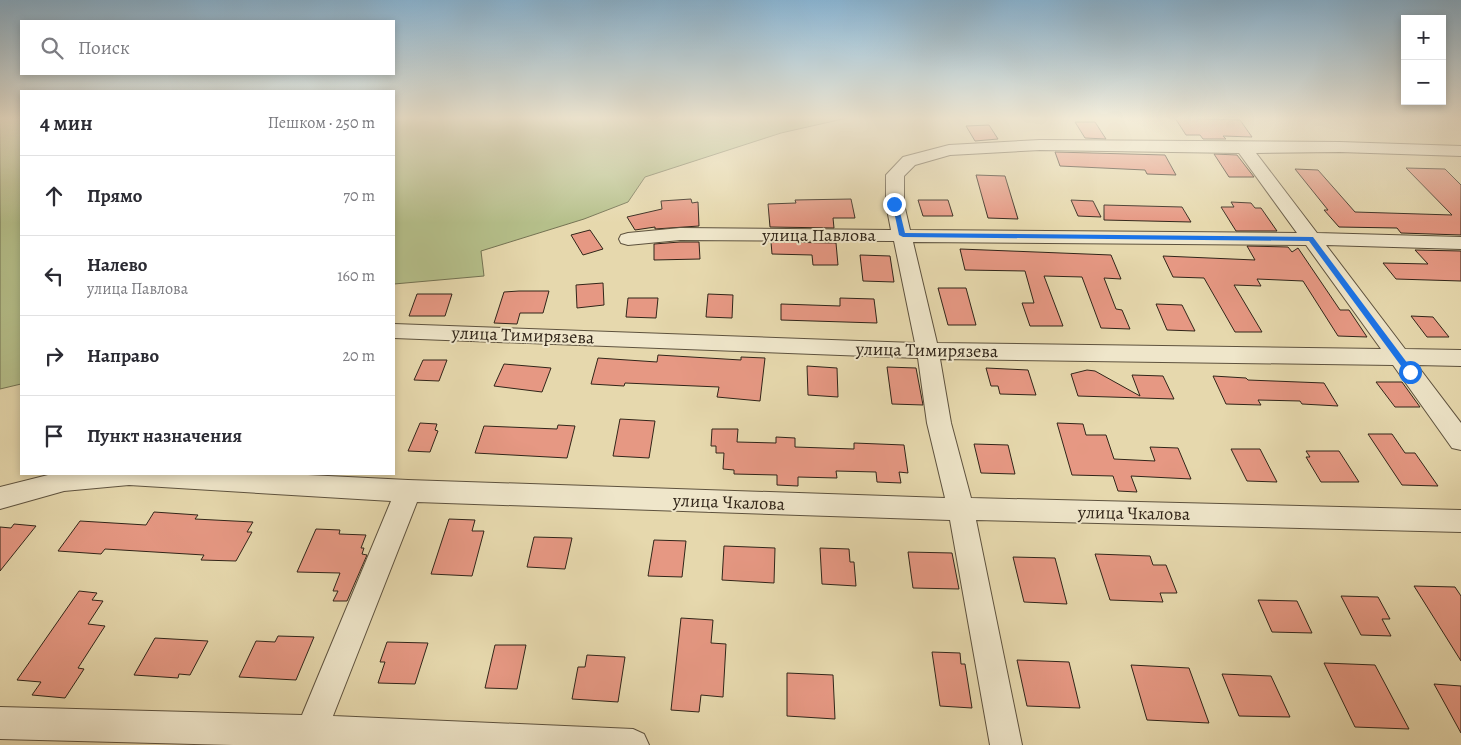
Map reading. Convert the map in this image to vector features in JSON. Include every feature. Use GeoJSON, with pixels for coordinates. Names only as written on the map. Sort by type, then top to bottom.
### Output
{"type":"FeatureCollection","features":[{"type":"Feature","properties":{"kind":"street"},"geometry":{"type":"LineString","coordinates":[[939,153],[909,161],[895,175],[894,204],[903,235],[928,351],[939,423],[961,509],[1006,745]]}},
{"type":"Feature","properties":{"kind":"street"},"geometry":{"type":"LineString","coordinates":[[1248,153],[1461,441]]}},
{"type":"Feature","properties":{"kind":"street","name":"улица Павлова"},"geometry":{"type":"LineString","coordinates":[[628,239],[653,235],[680,234],[903,235],[1311,238],[1461,243]]}},
{"type":"Feature","properties":{"kind":"street","name":"улица Тимирязева"},"geometry":{"type":"LineString","coordinates":[[395,331],[928,351],[1461,358]]}},
{"type":"Feature","properties":{"kind":"street","name":"улица Чкалова"},"geometry":{"type":"LineString","coordinates":[[0,498],[64,481],[129,475],[151,475],[408,491],[961,509],[1461,521]]}},
{"type":"Feature","properties":{"kind":"street"},"geometry":{"type":"LineString","coordinates":[[309,738],[408,491]]}},
{"type":"Feature","properties":{"kind":"street"},"geometry":{"type":"LineString","coordinates":[[0,723],[309,738],[633,745]]}},
{"type":"Feature","properties":{"kind":"green space"},"geometry":{"type":"Polygon","coordinates":[[[0,153],[20,153],[20,384],[0,389],[0,153]]]}},
{"type":"Feature","properties":{"kind":"green space"},"geometry":{"type":"Polygon","coordinates":[[[395,153],[720,153],[645,177],[628,202],[584,219],[481,251],[484,276],[395,284],[395,153]]]}},
{"type":"Feature","properties":{"kind":"building"},"geometry":{"type":"Polygon","coordinates":[[[1055,153],[1165,155],[1176,175],[1147,174],[1145,170],[1060,166],[1055,153]]]}},
{"type":"Feature","properties":{"kind":"building"},"geometry":{"type":"Polygon","coordinates":[[[1214,154],[1237,155],[1254,177],[1229,177],[1214,154]]]}},
{"type":"Feature","properties":{"kind":"building"},"geometry":{"type":"Polygon","coordinates":[[[1406,168],[1445,169],[1461,185],[1461,235],[1401,233],[1397,228],[1339,227],[1324,210],[1328,210],[1295,169],[1318,170],[1355,212],[1452,215],[1406,168]]]}},
{"type":"Feature","properties":{"kind":"building"},"geometry":{"type":"Polygon","coordinates":[[[976,175],[1005,176],[1018,219],[988,218],[976,175]]]}},
{"type":"Feature","properties":{"kind":"building"},"geometry":{"type":"Polygon","coordinates":[[[691,199],[692,203],[698,202],[699,226],[655,229],[655,227],[635,230],[627,217],[662,209],[661,201],[691,199]]]}},
{"type":"Feature","properties":{"kind":"building"},"geometry":{"type":"Polygon","coordinates":[[[851,199],[855,218],[833,218],[834,228],[770,227],[768,204],[796,203],[795,200],[851,199]]]}},
{"type":"Feature","properties":{"kind":"building"},"geometry":{"type":"Polygon","coordinates":[[[918,200],[948,200],[953,216],[923,216],[918,200]]]}},
{"type":"Feature","properties":{"kind":"building"},"geometry":{"type":"Polygon","coordinates":[[[1071,200],[1093,201],[1101,217],[1078,216],[1071,200]]]}},
{"type":"Feature","properties":{"kind":"building"},"geometry":{"type":"Polygon","coordinates":[[[1231,202],[1251,203],[1255,208],[1261,208],[1277,231],[1236,231],[1221,207],[1234,207],[1231,202]]]}},
{"type":"Feature","properties":{"kind":"building"},"geometry":{"type":"Polygon","coordinates":[[[1104,205],[1182,207],[1191,222],[1104,220],[1104,205]]]}},
{"type":"Feature","properties":{"kind":"building"},"geometry":{"type":"Polygon","coordinates":[[[590,230],[603,249],[583,255],[571,235],[590,230]]]}},
{"type":"Feature","properties":{"kind":"building"},"geometry":{"type":"Polygon","coordinates":[[[699,242],[700,259],[654,260],[654,244],[699,242]]]}},
{"type":"Feature","properties":{"kind":"building"},"geometry":{"type":"Polygon","coordinates":[[[771,242],[836,243],[838,265],[813,265],[812,255],[772,254],[771,242]]]}},
{"type":"Feature","properties":{"kind":"building"},"geometry":{"type":"Polygon","coordinates":[[[1247,246],[1288,247],[1292,252],[1298,248],[1340,310],[1349,310],[1367,337],[1338,336],[1303,281],[1257,279],[1261,286],[1234,285],[1262,332],[1235,332],[1204,278],[1173,277],[1163,256],[1255,260],[1247,246]]]}},
{"type":"Feature","properties":{"kind":"building"},"geometry":{"type":"Polygon","coordinates":[[[960,249],[1111,255],[1121,279],[1104,278],[1116,309],[1122,310],[1130,329],[1101,328],[1082,277],[1044,276],[1063,326],[1030,326],[1022,303],[1034,303],[1025,271],[965,270],[960,249]]]}},
{"type":"Feature","properties":{"kind":"building"},"geometry":{"type":"Polygon","coordinates":[[[1415,250],[1461,251],[1461,281],[1396,279],[1383,263],[1428,264],[1415,250]]]}},
{"type":"Feature","properties":{"kind":"building"},"geometry":{"type":"Polygon","coordinates":[[[860,255],[890,256],[894,282],[863,281],[860,255]]]}},
{"type":"Feature","properties":{"kind":"building"},"geometry":{"type":"Polygon","coordinates":[[[603,283],[604,305],[577,308],[576,285],[603,283]]]}},
{"type":"Feature","properties":{"kind":"building"},"geometry":{"type":"Polygon","coordinates":[[[938,288],[966,288],[976,325],[948,325],[938,288]]]}},
{"type":"Feature","properties":{"kind":"building"},"geometry":{"type":"Polygon","coordinates":[[[549,291],[543,313],[520,313],[517,324],[494,323],[504,292],[549,291]]]}},
{"type":"Feature","properties":{"kind":"building"},"geometry":{"type":"Polygon","coordinates":[[[417,294],[452,294],[445,316],[409,316],[417,294]]]}},
{"type":"Feature","properties":{"kind":"building"},"geometry":{"type":"Polygon","coordinates":[[[708,294],[733,295],[732,318],[706,317],[708,294]]]}},
{"type":"Feature","properties":{"kind":"building"},"geometry":{"type":"Polygon","coordinates":[[[628,298],[658,298],[656,318],[626,317],[628,298]]]}},
{"type":"Feature","properties":{"kind":"building"},"geometry":{"type":"Polygon","coordinates":[[[840,298],[874,299],[877,323],[781,320],[781,304],[840,306],[840,298]]]}},
{"type":"Feature","properties":{"kind":"building"},"geometry":{"type":"Polygon","coordinates":[[[1156,304],[1182,305],[1195,331],[1167,330],[1156,304]]]}},
{"type":"Feature","properties":{"kind":"building"},"geometry":{"type":"Polygon","coordinates":[[[1411,316],[1433,317],[1449,337],[1427,337],[1411,316]]]}},
{"type":"Feature","properties":{"kind":"building"},"geometry":{"type":"Polygon","coordinates":[[[658,355],[741,360],[741,357],[765,358],[760,401],[717,397],[719,387],[625,383],[624,386],[591,384],[598,358],[657,362],[658,355]]]}},
{"type":"Feature","properties":{"kind":"building"},"geometry":{"type":"Polygon","coordinates":[[[423,360],[447,360],[439,381],[414,380],[423,360]]]}},
{"type":"Feature","properties":{"kind":"building"},"geometry":{"type":"Polygon","coordinates":[[[504,364],[551,368],[542,392],[494,386],[504,364]]]}},
{"type":"Feature","properties":{"kind":"building"},"geometry":{"type":"Polygon","coordinates":[[[807,366],[837,368],[838,397],[808,395],[807,366]]]}},
{"type":"Feature","properties":{"kind":"building"},"geometry":{"type":"Polygon","coordinates":[[[887,367],[916,368],[923,405],[892,404],[887,367]]]}},
{"type":"Feature","properties":{"kind":"building"},"geometry":{"type":"Polygon","coordinates":[[[986,368],[1028,370],[1036,395],[1000,394],[998,386],[991,386],[986,368]]]}},
{"type":"Feature","properties":{"kind":"building"},"geometry":{"type":"Polygon","coordinates":[[[1087,370],[1095,371],[1140,396],[1132,375],[1163,376],[1174,399],[1078,396],[1071,374],[1087,370]]]}},
{"type":"Feature","properties":{"kind":"building"},"geometry":{"type":"Polygon","coordinates":[[[1213,376],[1246,378],[1248,380],[1324,383],[1338,406],[1302,404],[1300,401],[1258,400],[1261,405],[1226,404],[1213,376]]]}},
{"type":"Feature","properties":{"kind":"building"},"geometry":{"type":"Polygon","coordinates":[[[1376,382],[1402,382],[1420,407],[1395,407],[1376,382]]]}},
{"type":"Feature","properties":{"kind":"building"},"geometry":{"type":"Polygon","coordinates":[[[620,419],[655,421],[649,458],[613,456],[620,419]]]}},
{"type":"Feature","properties":{"kind":"building"},"geometry":{"type":"Polygon","coordinates":[[[420,423],[437,424],[435,430],[438,431],[430,452],[408,451],[420,423]]]}},
{"type":"Feature","properties":{"kind":"building"},"geometry":{"type":"Polygon","coordinates":[[[1057,423],[1083,424],[1086,435],[1106,435],[1114,459],[1155,461],[1150,447],[1178,448],[1191,479],[1131,476],[1137,492],[1118,491],[1113,476],[1072,475],[1057,423]]]}},
{"type":"Feature","properties":{"kind":"building"},"geometry":{"type":"Polygon","coordinates":[[[558,425],[575,426],[567,458],[475,453],[484,426],[557,429],[558,425]]]}},
{"type":"Feature","properties":{"kind":"building"},"geometry":{"type":"Polygon","coordinates":[[[712,429],[738,429],[737,442],[776,443],[776,437],[795,438],[795,447],[854,449],[854,443],[904,445],[908,473],[899,472],[901,483],[877,482],[876,472],[836,471],[837,478],[798,477],[798,486],[777,485],[777,475],[734,474],[734,470],[723,469],[724,453],[716,453],[716,446],[711,446],[712,429]]]}},
{"type":"Feature","properties":{"kind":"building"},"geometry":{"type":"Polygon","coordinates":[[[1368,434],[1392,434],[1405,453],[1415,453],[1438,486],[1402,485],[1368,434]]]}},
{"type":"Feature","properties":{"kind":"building"},"geometry":{"type":"Polygon","coordinates":[[[974,444],[1008,445],[1015,474],[981,473],[974,444]]]}},
{"type":"Feature","properties":{"kind":"building"},"geometry":{"type":"Polygon","coordinates":[[[1231,449],[1260,449],[1277,482],[1247,481],[1231,449]]]}},
{"type":"Feature","properties":{"kind":"building"},"geometry":{"type":"Polygon","coordinates":[[[1306,451],[1339,451],[1359,482],[1321,482],[1306,457],[1310,457],[1306,451]]]}},
{"type":"Feature","properties":{"kind":"building"},"geometry":{"type":"Polygon","coordinates":[[[154,512],[198,515],[195,519],[253,522],[247,532],[252,532],[236,561],[201,560],[204,555],[105,549],[101,554],[58,551],[80,521],[146,525],[154,512]]]}},
{"type":"Feature","properties":{"kind":"building"},"geometry":{"type":"Polygon","coordinates":[[[449,519],[475,520],[472,531],[484,531],[472,576],[431,574],[449,519]]]}},
{"type":"Feature","properties":{"kind":"building"},"geometry":{"type":"Polygon","coordinates":[[[14,524],[36,526],[0,571],[0,527],[11,528],[14,524]]]}},
{"type":"Feature","properties":{"kind":"building"},"geometry":{"type":"Polygon","coordinates":[[[316,529],[340,530],[339,534],[366,535],[361,548],[364,548],[362,554],[367,555],[347,601],[333,601],[338,591],[333,591],[340,573],[297,572],[316,529]]]}},
{"type":"Feature","properties":{"kind":"building"},"geometry":{"type":"Polygon","coordinates":[[[534,537],[572,538],[565,569],[527,567],[534,537]]]}},
{"type":"Feature","properties":{"kind":"building"},"geometry":{"type":"Polygon","coordinates":[[[654,540],[686,541],[682,577],[648,576],[654,540]]]}},
{"type":"Feature","properties":{"kind":"building"},"geometry":{"type":"Polygon","coordinates":[[[724,546],[775,548],[774,583],[722,580],[724,546]]]}},
{"type":"Feature","properties":{"kind":"building"},"geometry":{"type":"Polygon","coordinates":[[[820,548],[849,549],[850,562],[854,562],[856,586],[822,584],[820,548]]]}},
{"type":"Feature","properties":{"kind":"building"},"geometry":{"type":"Polygon","coordinates":[[[908,552],[952,553],[959,589],[913,588],[908,552]]]}},
{"type":"Feature","properties":{"kind":"building"},"geometry":{"type":"Polygon","coordinates":[[[1095,554],[1150,556],[1153,565],[1166,565],[1177,593],[1160,593],[1163,602],[1110,600],[1095,554]]]}},
{"type":"Feature","properties":{"kind":"building"},"geometry":{"type":"Polygon","coordinates":[[[1013,557],[1055,558],[1067,604],[1024,602],[1013,557]]]}},
{"type":"Feature","properties":{"kind":"building"},"geometry":{"type":"Polygon","coordinates":[[[1414,586],[1455,587],[1461,596],[1461,661],[1414,586]]]}},
{"type":"Feature","properties":{"kind":"building"},"geometry":{"type":"Polygon","coordinates":[[[79,591],[97,593],[92,600],[103,601],[88,624],[105,626],[78,668],[84,669],[65,698],[32,695],[41,682],[17,680],[79,591]]]}},
{"type":"Feature","properties":{"kind":"building"},"geometry":{"type":"Polygon","coordinates":[[[1341,596],[1378,597],[1390,619],[1382,619],[1391,636],[1361,635],[1341,596]]]}},
{"type":"Feature","properties":{"kind":"building"},"geometry":{"type":"Polygon","coordinates":[[[1258,600],[1297,601],[1312,633],[1272,632],[1258,600]]]}},
{"type":"Feature","properties":{"kind":"building"},"geometry":{"type":"Polygon","coordinates":[[[681,618],[713,620],[711,643],[726,644],[723,697],[701,695],[699,712],[671,710],[681,618]]]}},
{"type":"Feature","properties":{"kind":"building"},"geometry":{"type":"Polygon","coordinates":[[[278,636],[314,637],[296,680],[239,677],[256,641],[275,642],[278,636]]]}},
{"type":"Feature","properties":{"kind":"building"},"geometry":{"type":"Polygon","coordinates":[[[155,638],[208,641],[190,675],[179,674],[178,678],[134,675],[155,638]]]}},
{"type":"Feature","properties":{"kind":"building"},"geometry":{"type":"Polygon","coordinates":[[[387,642],[428,643],[415,684],[378,683],[385,662],[380,662],[387,642]]]}},
{"type":"Feature","properties":{"kind":"building"},"geometry":{"type":"Polygon","coordinates":[[[495,645],[526,645],[517,689],[485,688],[495,645]]]}},
{"type":"Feature","properties":{"kind":"building"},"geometry":{"type":"Polygon","coordinates":[[[932,652],[960,653],[961,664],[965,664],[972,708],[940,706],[932,652]]]}},
{"type":"Feature","properties":{"kind":"building"},"geometry":{"type":"Polygon","coordinates":[[[587,655],[625,657],[618,702],[572,699],[578,667],[585,667],[587,655]]]}},
{"type":"Feature","properties":{"kind":"building"},"geometry":{"type":"Polygon","coordinates":[[[1017,660],[1069,662],[1080,708],[1027,706],[1017,660]]]}},
{"type":"Feature","properties":{"kind":"building"},"geometry":{"type":"Polygon","coordinates":[[[1324,663],[1375,665],[1409,729],[1355,727],[1324,663]]]}},
{"type":"Feature","properties":{"kind":"building"},"geometry":{"type":"Polygon","coordinates":[[[1131,665],[1189,668],[1209,723],[1147,720],[1131,665]]]}},
{"type":"Feature","properties":{"kind":"building"},"geometry":{"type":"Polygon","coordinates":[[[787,673],[833,675],[835,719],[787,716],[787,673]]]}},
{"type":"Feature","properties":{"kind":"building"},"geometry":{"type":"Polygon","coordinates":[[[1222,674],[1271,676],[1290,717],[1239,716],[1222,674]]]}},
{"type":"Feature","properties":{"kind":"building"},"geometry":{"type":"Polygon","coordinates":[[[1434,684],[1461,686],[1461,733],[1434,684]]]}},
{"type":"Feature","properties":{"kind":"route"},"geometry":{"type":"LineString","coordinates":[[894,204],[903,235],[1311,238],[1410,372]]}}]}
